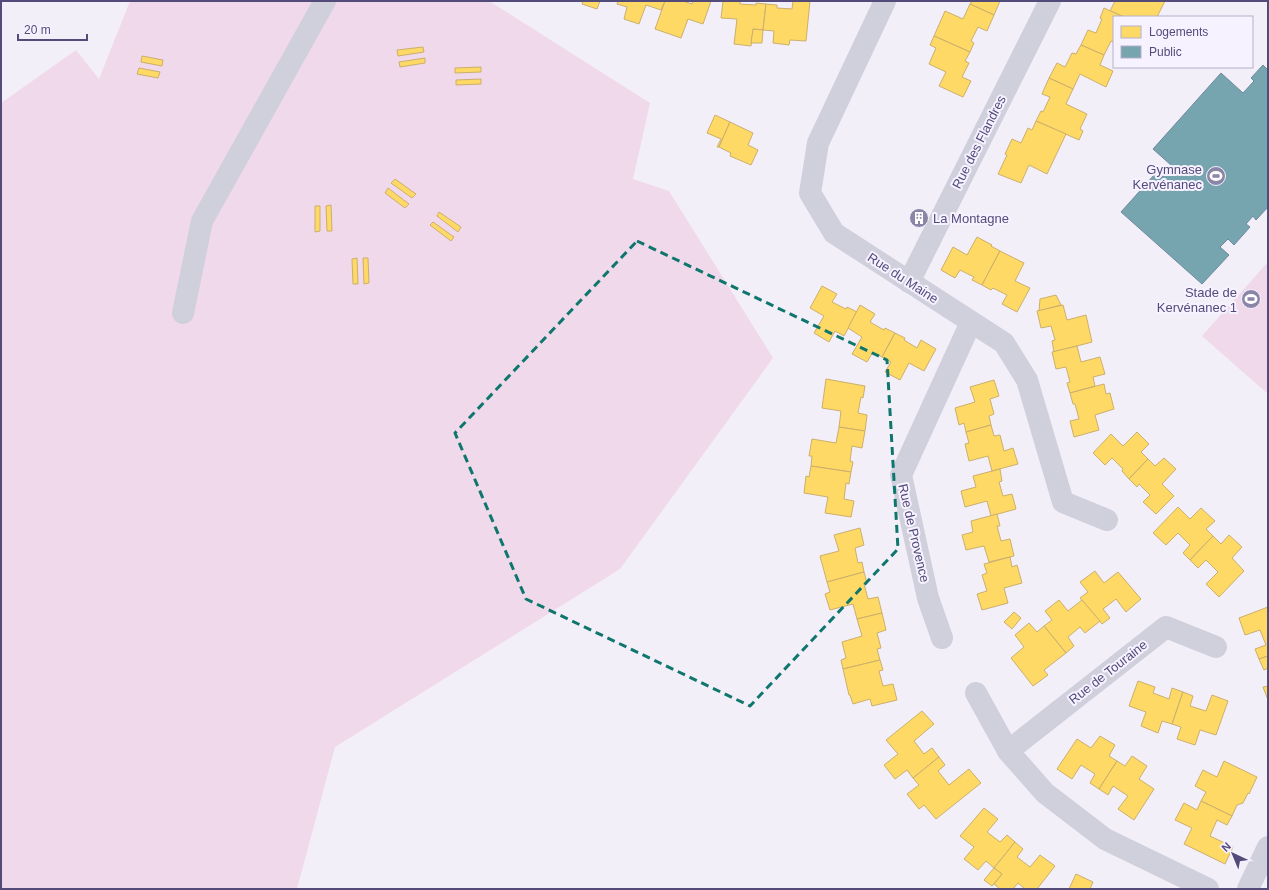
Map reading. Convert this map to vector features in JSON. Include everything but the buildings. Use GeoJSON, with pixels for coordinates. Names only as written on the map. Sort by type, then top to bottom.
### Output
{"type":"FeatureCollection","features":[{"type":"Feature","properties":{"kind":"street"},"geometry":{"type":"LineString","coordinates":[[183,313],[202,221],[326,1]]}},
{"type":"Feature","properties":{"kind":"street","name":"Rue du Maine"},"geometry":{"type":"LineString","coordinates":[[885,1],[818,143],[810,193],[834,233],[1004,343],[1027,380],[1063,502],[1107,520]]}},
{"type":"Feature","properties":{"kind":"street","name":"Rue des Flandres"},"geometry":{"type":"LineString","coordinates":[[909,282],[1050,1]]}},
{"type":"Feature","properties":{"kind":"street","name":"Rue de Provence"},"geometry":{"type":"LineString","coordinates":[[942,638],[928,598],[901,475],[972,322]]}},
{"type":"Feature","properties":{"kind":"street","name":"Rue de Touraine"},"geometry":{"type":"LineString","coordinates":[[1008,751],[1166,627],[1216,647]]}},
{"type":"Feature","properties":{"kind":"street"},"geometry":{"type":"LineString","coordinates":[[976,693],[1008,751],[1045,794],[1105,839],[1208,889]]}},
{"type":"Feature","properties":{"kind":"street"},"geometry":{"type":"LineString","coordinates":[[1248,889],[1268,847]]}},
{"type":"Feature","properties":{"kind":"highlighted area"},"geometry":{"type":"Polygon","coordinates":[[[637,241],[887,360],[898,549],[750,706],[526,599],[455,433],[637,241]]]}},
{"type":"Feature","properties":{"kind":"shaded area"},"geometry":{"type":"Polygon","coordinates":[[[130,1],[489,1],[650,103],[633,179],[669,191],[773,358],[620,569],[335,747],[297,889],[1,889],[1,103],[76,50],[99,79],[130,1]]]}},
{"type":"Feature","properties":{"kind":"shaded area","name":"Stade de Kervénanec 1"},"geometry":{"type":"Polygon","coordinates":[[[1268,262],[1268,394],[1202,336],[1268,262]]]}},
{"type":"Feature","properties":{"kind":"place","name":"Gymnase Kervénanec"},"geometry":{"type":"Point","coordinates":[1216,176]}},
{"type":"Feature","properties":{"kind":"place","name":"La Montagne"},"geometry":{"type":"Point","coordinates":[919,218]}},
{"type":"Feature","properties":{"kind":"place","name":"Stade de Kervénanec 1"},"geometry":{"type":"Point","coordinates":[1251,299]}}]}
